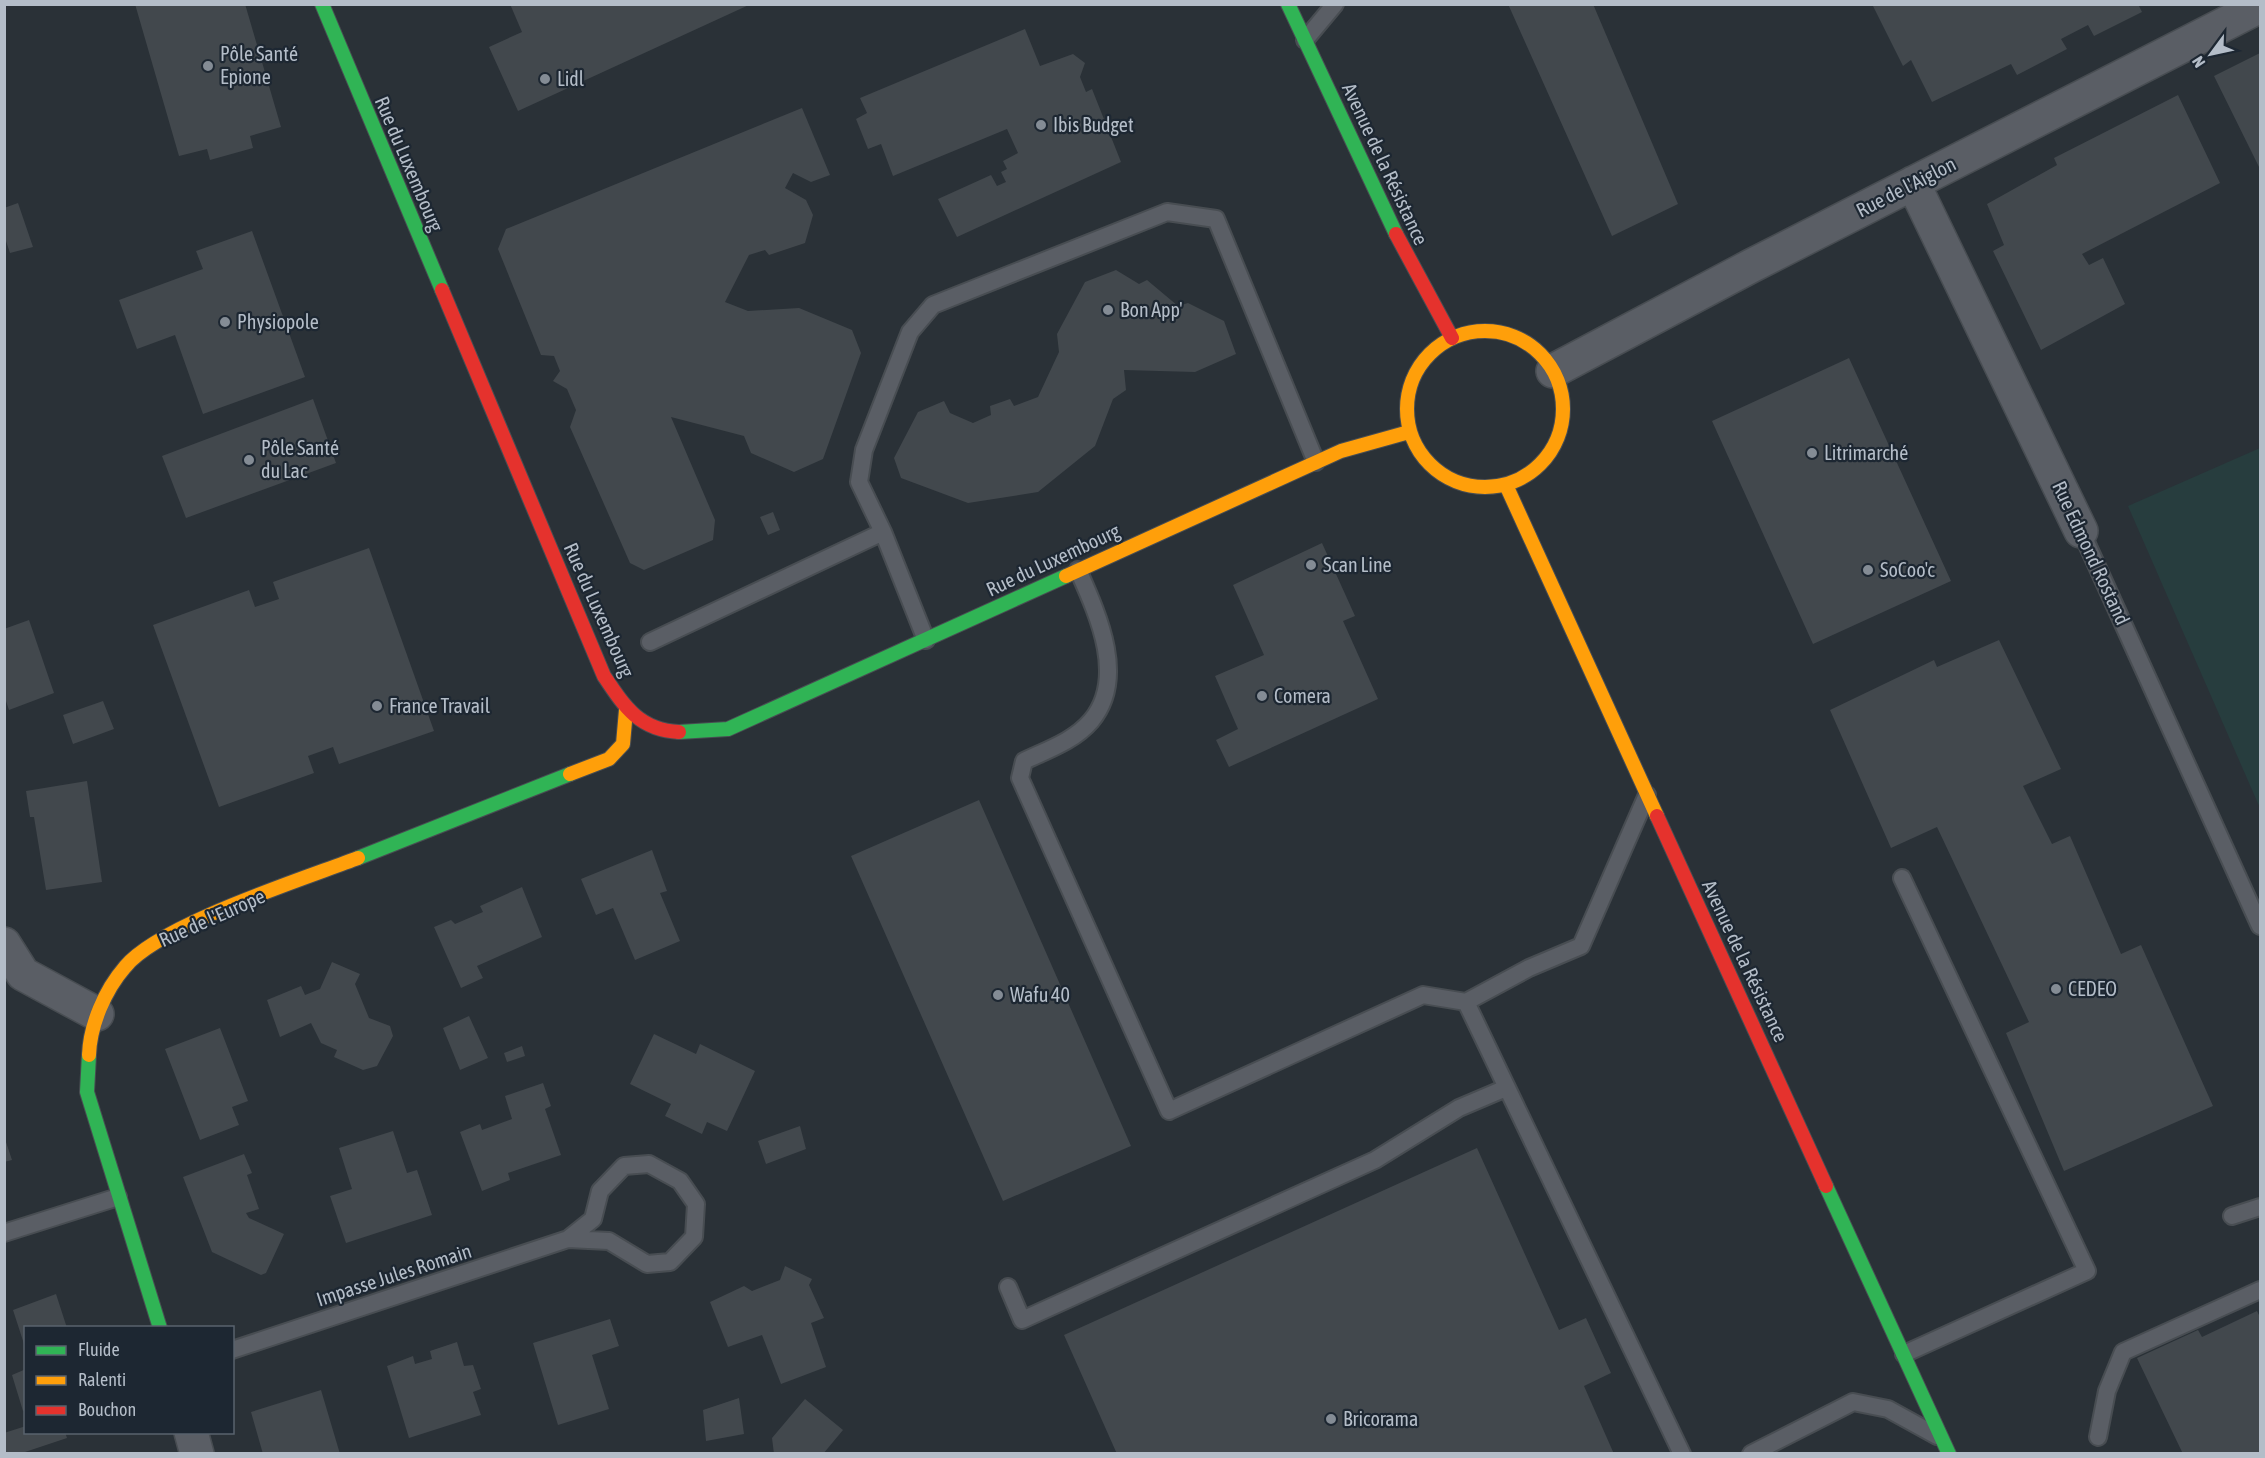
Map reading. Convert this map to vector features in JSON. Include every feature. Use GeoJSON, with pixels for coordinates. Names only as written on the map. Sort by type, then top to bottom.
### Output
{"type":"FeatureCollection","features":[{"type":"Feature","properties":{"kind":"street","name":"Rue du Luxembourg"},"geometry":{"type":"LineString","coordinates":[[322,4],[604,676],[626,710],[657,729],[680,732],[728,729],[1341,451],[1409,432]]}},
{"type":"Feature","properties":{"kind":"street","name":"Avenue de la Résistance"},"geometry":{"type":"LineString","coordinates":[[1288,4],[1403,249],[1452,338]]}},
{"type":"Feature","properties":{"kind":"street","name":"Rue de l'Aiglon"},"geometry":{"type":"LineString","coordinates":[[1553,371],[1913,183],[2260,6]]}},
{"type":"Feature","properties":{"kind":"street","name":"Rue Edmond Rostand"},"geometry":{"type":"LineString","coordinates":[[1913,183],[2081,531]]}},
{"type":"Feature","properties":{"kind":"street"},"geometry":{"type":"LineString","coordinates":[[1474,332],[1498,332],[1520,339],[1539,353],[1553,371],[1561,393],[1563,417],[1557,440],[1545,459],[1527,475],[1506,485],[1476,488],[1447,478],[1424,459],[1409,432],[1407,404],[1413,377],[1429,354],[1452,338],[1474,332]]}},
{"type":"Feature","properties":{"kind":"street","name":"Avenue de la Résistance"},"geometry":{"type":"LineString","coordinates":[[1506,485],[1946,1446]]}},
{"type":"Feature","properties":{"kind":"street","name":"Rue de l'Europe"},"geometry":{"type":"LineString","coordinates":[[158,1326],[87,1092],[89,1049],[97,1014],[125,966],[150,946],[194,922],[609,759],[623,744],[626,710]]}},
{"type":"Feature","properties":{"kind":"street"},"geometry":{"type":"LineString","coordinates":[[4,944],[23,974],[97,1014]]}},
{"type":"Feature","properties":{"kind":"street"},"geometry":{"type":"LineString","coordinates":[[192,1434],[197,1454]]}},
{"type":"Feature","properties":{"kind":"lane"},"geometry":{"type":"LineString","coordinates":[[1305,40],[1335,4]]}},
{"type":"Feature","properties":{"kind":"lane"},"geometry":{"type":"LineString","coordinates":[[926,640],[883,532],[859,482],[864,450],[910,332],[933,305],[1167,212],[1216,219],[1316,462]]}},
{"type":"Feature","properties":{"kind":"lane","name":"Rue Edmond Rostand"},"geometry":{"type":"LineString","coordinates":[[2081,531],[2260,926]]}},
{"type":"Feature","properties":{"kind":"lane"},"geometry":{"type":"LineString","coordinates":[[650,642],[883,532]]}},
{"type":"Feature","properties":{"kind":"lane"},"geometry":{"type":"LineString","coordinates":[[1078,570],[1090,597],[1107,656],[1109,678],[1104,702],[1090,723],[1068,740],[1024,761],[1020,777],[1169,1112],[1423,995],[1466,1002],[1581,946],[1647,795]]}},
{"type":"Feature","properties":{"kind":"lane"},"geometry":{"type":"LineString","coordinates":[[1902,878],[2087,1271],[1904,1354]]}},
{"type":"Feature","properties":{"kind":"lane"},"geometry":{"type":"LineString","coordinates":[[1466,1002],[1682,1454]]}},
{"type":"Feature","properties":{"kind":"lane"},"geometry":{"type":"LineString","coordinates":[[1008,1287],[1022,1320],[1375,1160],[1459,1108],[1506,1088]]}},
{"type":"Feature","properties":{"kind":"lane","name":"Impasse Jules Romain"},"geometry":{"type":"LineString","coordinates":[[234,1349],[568,1239],[593,1219],[600,1191],[624,1166],[649,1164],[680,1181],[696,1204],[694,1237],[670,1262],[646,1264],[609,1241],[568,1239]]}},
{"type":"Feature","properties":{"kind":"lane"},"geometry":{"type":"LineString","coordinates":[[4,1233],[118,1197]]}},
{"type":"Feature","properties":{"kind":"lane"},"geometry":{"type":"LineString","coordinates":[[2232,1216],[2260,1207]]}},
{"type":"Feature","properties":{"kind":"lane"},"geometry":{"type":"LineString","coordinates":[[2098,1437],[2107,1391],[2123,1352],[2260,1290]]}},
{"type":"Feature","properties":{"kind":"lane"},"geometry":{"type":"LineString","coordinates":[[1750,1454],[1853,1402],[1888,1409],[1946,1446]]}},
{"type":"Feature","properties":{"kind":"green space"},"geometry":{"type":"Polygon","coordinates":[[[2260,448],[2260,808],[2128,506],[2260,448]]]}},
{"type":"Feature","properties":{"kind":"building","name":"Pôle Santé Epione"},"geometry":{"type":"Polygon","coordinates":[[[135,4],[245,4],[281,127],[250,136],[253,148],[210,160],[207,149],[179,156],[135,4]]]}},
{"type":"Feature","properties":{"kind":"building","name":"Lidl"},"geometry":{"type":"Polygon","coordinates":[[[510,4],[751,4],[518,111],[489,47],[522,32],[510,4]]]}},
{"type":"Feature","properties":{"kind":"building"},"geometry":{"type":"Polygon","coordinates":[[[1508,4],[1593,4],[1678,204],[1612,236],[1508,4]]]}},
{"type":"Feature","properties":{"kind":"building"},"geometry":{"type":"Polygon","coordinates":[[[1872,4],[2138,4],[2142,12],[2094,36],[2088,25],[2061,39],[2067,49],[2017,75],[2011,64],[1932,102],[1911,60],[1903,66],[1872,4]]]}},
{"type":"Feature","properties":{"kind":"building"},"geometry":{"type":"Polygon","coordinates":[[[1025,29],[1040,66],[1073,54],[1085,63],[1080,77],[1086,92],[1092,89],[1121,162],[957,237],[938,199],[991,175],[997,186],[1006,182],[1001,172],[1007,169],[1003,161],[1018,153],[1007,129],[893,176],[881,144],[868,149],[856,119],[867,113],[860,98],[1025,29]]]}},
{"type":"Feature","properties":{"kind":"building"},"geometry":{"type":"Polygon","coordinates":[[[2260,53],[2260,169],[2214,76],[2260,53]]]}},
{"type":"Feature","properties":{"kind":"building"},"geometry":{"type":"Polygon","coordinates":[[[2178,95],[2220,183],[2082,254],[2089,265],[2103,258],[2125,304],[2041,350],[1993,251],[2004,245],[1987,204],[2057,165],[2054,158],[2178,95]]]}},
{"type":"Feature","properties":{"kind":"building"},"geometry":{"type":"Polygon","coordinates":[[[802,108],[830,175],[811,182],[793,173],[785,188],[806,200],[813,215],[805,243],[769,255],[765,250],[749,255],[725,302],[748,311],[799,308],[852,330],[861,353],[823,459],[794,472],[751,453],[744,436],[671,417],[715,520],[713,540],[644,570],[630,563],[570,427],[576,410],[567,389],[553,381],[560,371],[554,356],[541,355],[498,249],[506,229],[802,108]]]}},
{"type":"Feature","properties":{"kind":"building"},"geometry":{"type":"Polygon","coordinates":[[[18,203],[33,247],[10,253],[4,235],[4,208],[18,203]]]}},
{"type":"Feature","properties":{"kind":"building","name":"Physiopole"},"geometry":{"type":"Polygon","coordinates":[[[252,231],[305,377],[203,414],[175,335],[137,349],[119,300],[203,269],[196,251],[252,231]]]}},
{"type":"Feature","properties":{"kind":"building"},"geometry":{"type":"Polygon","coordinates":[[[1116,270],[1139,284],[1147,280],[1178,306],[1188,303],[1224,321],[1236,354],[1195,372],[1124,370],[1126,390],[1113,399],[1095,446],[1038,492],[968,503],[901,478],[894,458],[918,412],[944,401],[950,413],[973,423],[991,415],[990,406],[1010,399],[1014,406],[1038,397],[1059,352],[1057,334],[1085,282],[1116,270]]]}},
{"type":"Feature","properties":{"kind":"building"},"geometry":{"type":"Polygon","coordinates":[[[1849,358],[1951,581],[1813,644],[1712,421],[1849,358]]]}},
{"type":"Feature","properties":{"kind":"building","name":"Pôle Santé du Lac"},"geometry":{"type":"Polygon","coordinates":[[[313,399],[336,463],[186,518],[162,456],[313,399]]]}},
{"type":"Feature","properties":{"kind":"building"},"geometry":{"type":"Polygon","coordinates":[[[773,512],[780,530],[768,535],[760,517],[773,512]]]}},
{"type":"Feature","properties":{"kind":"building"},"geometry":{"type":"Polygon","coordinates":[[[1322,543],[1355,616],[1343,621],[1378,699],[1229,767],[1216,740],[1238,729],[1215,676],[1264,655],[1233,585],[1322,543]]]}},
{"type":"Feature","properties":{"kind":"building"},"geometry":{"type":"Polygon","coordinates":[[[369,548],[434,731],[339,764],[333,747],[308,756],[314,773],[219,807],[153,625],[249,590],[255,607],[279,599],[273,582],[369,548]]]}},
{"type":"Feature","properties":{"kind":"building"},"geometry":{"type":"Polygon","coordinates":[[[29,620],[54,693],[9,710],[4,695],[4,629],[29,620]]]}},
{"type":"Feature","properties":{"kind":"building"},"geometry":{"type":"Polygon","coordinates":[[[1999,640],[2061,769],[2023,786],[2052,844],[2070,836],[2121,954],[2141,945],[2213,1106],[2064,1171],[2006,1033],[2029,1022],[1937,827],[1891,848],[1830,710],[1934,660],[1937,667],[1999,640]]]}},
{"type":"Feature","properties":{"kind":"building"},"geometry":{"type":"Polygon","coordinates":[[[103,701],[114,729],[73,744],[63,715],[103,701]]]}},
{"type":"Feature","properties":{"kind":"building"},"geometry":{"type":"Polygon","coordinates":[[[87,781],[102,882],[46,890],[34,817],[30,817],[26,791],[87,781]]]}},
{"type":"Feature","properties":{"kind":"building"},"geometry":{"type":"Polygon","coordinates":[[[979,800],[1131,1146],[1003,1201],[851,856],[979,800]]]}},
{"type":"Feature","properties":{"kind":"building"},"geometry":{"type":"Polygon","coordinates":[[[652,850],[667,891],[660,893],[680,941],[635,960],[613,908],[596,915],[581,879],[652,850]]]}},
{"type":"Feature","properties":{"kind":"building"},"geometry":{"type":"Polygon","coordinates":[[[522,887],[542,937],[477,966],[483,978],[461,988],[434,927],[451,920],[455,924],[483,912],[480,906],[522,887]]]}},
{"type":"Feature","properties":{"kind":"building"},"geometry":{"type":"Polygon","coordinates":[[[332,962],[360,974],[355,984],[369,1018],[390,1026],[393,1036],[377,1066],[363,1070],[334,1057],[337,1050],[321,1043],[311,1023],[280,1037],[267,1000],[301,986],[305,995],[320,989],[332,962]]]}},
{"type":"Feature","properties":{"kind":"building"},"geometry":{"type":"Polygon","coordinates":[[[469,1016],[488,1058],[460,1070],[443,1028],[469,1016]]]}},
{"type":"Feature","properties":{"kind":"building"},"geometry":{"type":"Polygon","coordinates":[[[220,1028],[248,1101],[232,1107],[239,1125],[200,1140],[165,1049],[220,1028]]]}},
{"type":"Feature","properties":{"kind":"building"},"geometry":{"type":"Polygon","coordinates":[[[654,1034],[696,1054],[700,1044],[755,1071],[727,1131],[707,1122],[702,1134],[665,1116],[671,1104],[630,1084],[654,1034]]]}},
{"type":"Feature","properties":{"kind":"building"},"geometry":{"type":"Polygon","coordinates":[[[522,1046],[525,1056],[507,1062],[504,1053],[522,1046]]]}},
{"type":"Feature","properties":{"kind":"building"},"geometry":{"type":"Polygon","coordinates":[[[543,1083],[551,1106],[545,1109],[561,1155],[508,1173],[510,1180],[482,1191],[460,1132],[480,1124],[482,1130],[512,1119],[505,1096],[543,1083]]]}},
{"type":"Feature","properties":{"kind":"building"},"geometry":{"type":"Polygon","coordinates":[[[800,1126],[806,1149],[766,1164],[758,1141],[800,1126]]]}},
{"type":"Feature","properties":{"kind":"building"},"geometry":{"type":"Polygon","coordinates":[[[393,1131],[407,1173],[417,1170],[432,1215],[346,1243],[330,1196],[352,1189],[339,1148],[393,1131]]]}},
{"type":"Feature","properties":{"kind":"building"},"geometry":{"type":"Polygon","coordinates":[[[4,1136],[12,1160],[4,1162],[4,1136]]]}},
{"type":"Feature","properties":{"kind":"building"},"geometry":{"type":"Polygon","coordinates":[[[1477,1148],[1559,1330],[1586,1318],[1611,1373],[1584,1386],[1614,1454],[1117,1454],[1064,1335],[1477,1148]]]}},
{"type":"Feature","properties":{"kind":"building"},"geometry":{"type":"Polygon","coordinates":[[[244,1154],[252,1173],[247,1175],[259,1209],[246,1213],[249,1218],[284,1234],[266,1273],[261,1275],[212,1252],[183,1177],[244,1154]]]}},
{"type":"Feature","properties":{"kind":"building"},"geometry":{"type":"Polygon","coordinates":[[[785,1266],[812,1279],[809,1285],[824,1318],[811,1323],[826,1367],[781,1384],[762,1335],[728,1347],[710,1302],[744,1286],[752,1291],[780,1280],[785,1266]]]}},
{"type":"Feature","properties":{"kind":"building"},"geometry":{"type":"Polygon","coordinates":[[[56,1294],[66,1326],[24,1326],[24,1344],[13,1310],[56,1294]]]}},
{"type":"Feature","properties":{"kind":"building"},"geometry":{"type":"Polygon","coordinates":[[[2257,1311],[2260,1317],[2260,1454],[2183,1454],[2137,1358],[2198,1330],[2202,1337],[2257,1311]]]}},
{"type":"Feature","properties":{"kind":"building"},"geometry":{"type":"Polygon","coordinates":[[[610,1319],[619,1346],[592,1355],[609,1409],[558,1425],[533,1343],[610,1319]]]}},
{"type":"Feature","properties":{"kind":"building"},"geometry":{"type":"Polygon","coordinates":[[[457,1342],[464,1366],[473,1365],[481,1389],[473,1392],[481,1415],[409,1438],[387,1366],[413,1356],[415,1364],[432,1359],[430,1351],[457,1342]]]}},
{"type":"Feature","properties":{"kind":"building"},"geometry":{"type":"Polygon","coordinates":[[[24,1370],[23,1411],[12,1375],[24,1370]]]}},
{"type":"Feature","properties":{"kind":"building"},"geometry":{"type":"Polygon","coordinates":[[[321,1390],[340,1454],[263,1454],[251,1412],[321,1390]]]}},
{"type":"Feature","properties":{"kind":"building"},"geometry":{"type":"Polygon","coordinates":[[[739,1398],[744,1434],[706,1441],[703,1410],[739,1398]]]}},
{"type":"Feature","properties":{"kind":"building"},"geometry":{"type":"Polygon","coordinates":[[[805,1399],[843,1430],[823,1454],[774,1454],[772,1438],[805,1399]]]}},
{"type":"Feature","properties":{"kind":"building"},"geometry":{"type":"Polygon","coordinates":[[[24,1427],[24,1434],[66,1434],[67,1438],[19,1454],[5,1454],[4,1433],[24,1427]]]}},
{"type":"Feature","properties":{"kind":"traffic: fast"},"geometry":{"type":"LineString","coordinates":[[322,4],[442,290]]}},
{"type":"Feature","properties":{"kind":"traffic: fast"},"geometry":{"type":"LineString","coordinates":[[1288,4],[1396,234]]}},
{"type":"Feature","properties":{"kind":"traffic: fast"},"geometry":{"type":"LineString","coordinates":[[679,732],[728,729],[1066,576]]}},
{"type":"Feature","properties":{"kind":"traffic: fast"},"geometry":{"type":"LineString","coordinates":[[358,858],[570,774]]}},
{"type":"Feature","properties":{"kind":"traffic: fast"},"geometry":{"type":"LineString","coordinates":[[89,1055],[87,1092],[159,1326]]}},
{"type":"Feature","properties":{"kind":"traffic: fast"},"geometry":{"type":"LineString","coordinates":[[1826,1186],[1949,1454]]}},
{"type":"Feature","properties":{"kind":"traffic: slow"},"geometry":{"type":"LineString","coordinates":[[1485,331],[1515,337],[1540,354],[1557,379],[1563,409],[1557,439],[1540,464],[1515,481],[1485,487],[1455,481],[1430,464],[1413,439],[1407,409],[1413,379],[1430,354],[1455,337],[1485,331]]}},
{"type":"Feature","properties":{"kind":"traffic: slow"},"geometry":{"type":"LineString","coordinates":[[1066,576],[1341,451],[1409,432]]}},
{"type":"Feature","properties":{"kind":"traffic: slow"},"geometry":{"type":"LineString","coordinates":[[1506,485],[1657,816]]}},
{"type":"Feature","properties":{"kind":"traffic: slow"},"geometry":{"type":"LineString","coordinates":[[570,774],[609,759],[623,744],[626,710]]}},
{"type":"Feature","properties":{"kind":"traffic: slow"},"geometry":{"type":"LineString","coordinates":[[89,1055],[92,1032],[105,997],[125,967],[143,951],[168,935],[199,920],[358,858]]}},
{"type":"Feature","properties":{"kind":"traffic: jam"},"geometry":{"type":"LineString","coordinates":[[1396,234],[1452,338]]}},
{"type":"Feature","properties":{"kind":"traffic: jam"},"geometry":{"type":"LineString","coordinates":[[442,290],[604,676],[626,706],[643,721],[653,727],[679,732]]}},
{"type":"Feature","properties":{"kind":"traffic: jam"},"geometry":{"type":"LineString","coordinates":[[1657,816],[1826,1186]]}},
{"type":"Feature","properties":{"kind":"place","name":"Pôle Santé Epione"},"geometry":{"type":"Point","coordinates":[208,66]}},
{"type":"Feature","properties":{"kind":"place","name":"Lidl"},"geometry":{"type":"Point","coordinates":[545,79]}},
{"type":"Feature","properties":{"kind":"place","name":"Ibis Budget"},"geometry":{"type":"Point","coordinates":[1041,125]}},
{"type":"Feature","properties":{"kind":"place","name":"Bon App'"},"geometry":{"type":"Point","coordinates":[1108,310]}},
{"type":"Feature","properties":{"kind":"place","name":"Physiopole"},"geometry":{"type":"Point","coordinates":[225,322]}},
{"type":"Feature","properties":{"kind":"place","name":"Litrimarché"},"geometry":{"type":"Point","coordinates":[1812,453]}},
{"type":"Feature","properties":{"kind":"place","name":"Pôle Santé du Lac"},"geometry":{"type":"Point","coordinates":[249,460]}},
{"type":"Feature","properties":{"kind":"place","name":"Scan Line"},"geometry":{"type":"Point","coordinates":[1311,565]}},
{"type":"Feature","properties":{"kind":"place","name":"SoCoo'c"},"geometry":{"type":"Point","coordinates":[1868,570]}},
{"type":"Feature","properties":{"kind":"place","name":"Comera"},"geometry":{"type":"Point","coordinates":[1262,696]}},
{"type":"Feature","properties":{"kind":"place","name":"France Travail"},"geometry":{"type":"Point","coordinates":[377,706]}},
{"type":"Feature","properties":{"kind":"place","name":"CEDEO"},"geometry":{"type":"Point","coordinates":[2056,989]}},
{"type":"Feature","properties":{"kind":"place","name":"Wafu 40"},"geometry":{"type":"Point","coordinates":[998,995]}},
{"type":"Feature","properties":{"kind":"place","name":"Bricorama"},"geometry":{"type":"Point","coordinates":[1331,1419]}}]}
